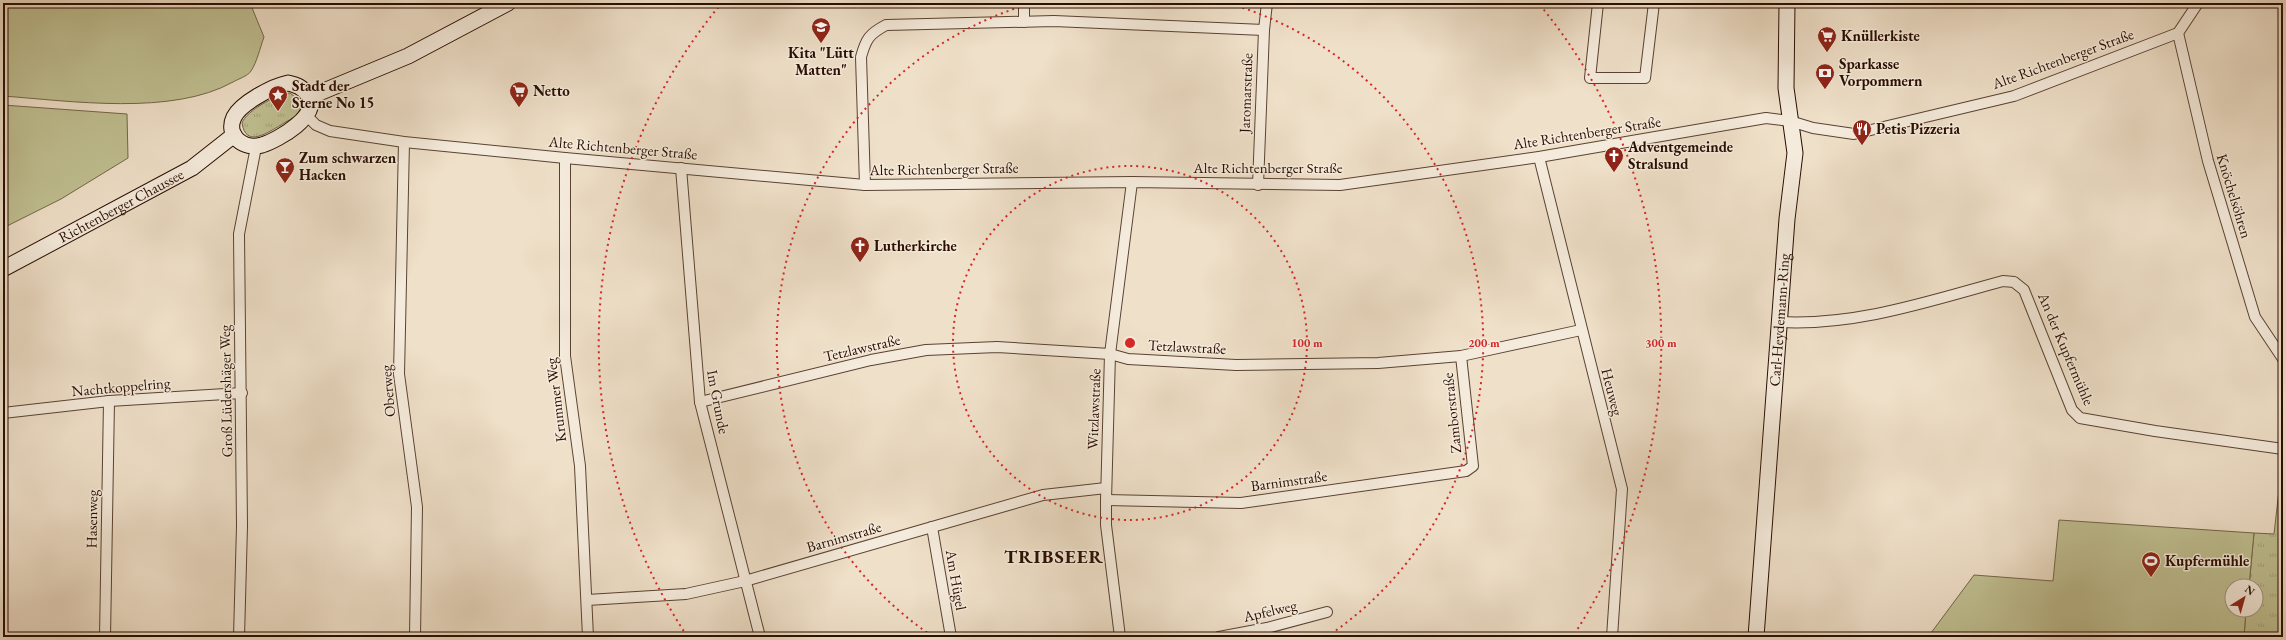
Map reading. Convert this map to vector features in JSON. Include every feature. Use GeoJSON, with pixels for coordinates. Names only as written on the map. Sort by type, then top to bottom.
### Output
{"type":"FeatureCollection","features":[{"type":"Feature","properties":{"kind":"street"},"geometry":{"type":"LineString","coordinates":[[310,99],[320,93],[408,56],[508,3]]}},
{"type":"Feature","properties":{"kind":"street"},"geometry":{"type":"LineString","coordinates":[[1024,3],[1024,22]]}},
{"type":"Feature","properties":{"kind":"street","name":"Jaromarstraße"},"geometry":{"type":"LineString","coordinates":[[1258,185],[1264,30],[1267,3]]}},
{"type":"Feature","properties":{"kind":"street"},"geometry":{"type":"LineString","coordinates":[[1598,3],[1590,78],[1645,78],[1654,3]]}},
{"type":"Feature","properties":{"kind":"street","name":"Carl-Heydemann-Ring"},"geometry":{"type":"LineString","coordinates":[[1756,637],[1787,219],[1795,153],[1786,88],[1786,3]]}},
{"type":"Feature","properties":{"kind":"street"},"geometry":{"type":"LineString","coordinates":[[2178,33],[2198,3]]}},
{"type":"Feature","properties":{"kind":"street"},"geometry":{"type":"LineString","coordinates":[[865,185],[861,57],[865,43],[872,32],[886,25],[1054,21],[1264,30]]}},
{"type":"Feature","properties":{"kind":"street","name":"Alte Richtenberger Straße"},"geometry":{"type":"LineString","coordinates":[[307,116],[316,125],[330,131],[404,142],[865,185],[1132,182],[1340,185],[1539,157],[1766,118],[1790,121],[1813,128],[1854,134],[2014,96],[2178,33]]}},
{"type":"Feature","properties":{"kind":"street","name":"Knöchelsöhren"},"geometry":{"type":"LineString","coordinates":[[2178,33],[2208,161],[2255,317],[2283,359]]}},
{"type":"Feature","properties":{"kind":"street"},"geometry":{"type":"LineString","coordinates":[[288,84],[296,84],[310,99],[311,104],[307,116],[302,121],[278,136],[256,147],[247,146],[239,142],[234,135],[232,127],[234,117],[241,107],[275,87],[288,84]]}},
{"type":"Feature","properties":{"kind":"street","name":"Richtenberger Chaussee"},"geometry":{"type":"LineString","coordinates":[[3,269],[192,168],[234,135]]}},
{"type":"Feature","properties":{"kind":"street","name":"Oberweg"},"geometry":{"type":"LineString","coordinates":[[404,142],[399,374],[417,507],[414,637]]}},
{"type":"Feature","properties":{"kind":"street","name":"Groß Lüdershäger Weg"},"geometry":{"type":"LineString","coordinates":[[239,637],[242,526],[242,392],[239,234],[256,147]]}},
{"type":"Feature","properties":{"kind":"street","name":"Heuweg"},"geometry":{"type":"LineString","coordinates":[[1539,157],[1581,330],[1622,489],[1612,637]]}},
{"type":"Feature","properties":{"kind":"street","name":"Krummer Weg"},"geometry":{"type":"LineString","coordinates":[[565,158],[565,356],[580,466],[588,637]]}},
{"type":"Feature","properties":{"kind":"street","name":"Im Grunde"},"geometry":{"type":"LineString","coordinates":[[680,168],[700,402],[760,637]]}},
{"type":"Feature","properties":{"kind":"street","name":"Witzlawstraße"},"geometry":{"type":"LineString","coordinates":[[1120,637],[1106,525],[1106,488],[1110,354],[1132,182]]}},
{"type":"Feature","properties":{"kind":"street","name":"An der Kupfermühle"},"geometry":{"type":"LineString","coordinates":[[1780,322],[1815,323],[1873,316],[2003,281],[2014,282],[2024,290],[2072,410],[2080,418],[2155,432],[2283,449]]}},
{"type":"Feature","properties":{"kind":"street","name":"Tetzlawstraße"},"geometry":{"type":"LineString","coordinates":[[700,402],[871,360],[926,350],[997,347],[1110,354],[1128,359],[1236,365],[1378,363],[1461,356],[1581,330]]}},
{"type":"Feature","properties":{"kind":"street","name":"Zamborstraße"},"geometry":{"type":"LineString","coordinates":[[1461,356],[1473,466]]}},
{"type":"Feature","properties":{"kind":"street","name":"Nachtkoppelring"},"geometry":{"type":"LineString","coordinates":[[3,413],[110,401],[242,392]]}},
{"type":"Feature","properties":{"kind":"street","name":"Hasenweg"},"geometry":{"type":"LineString","coordinates":[[105,637],[110,401]]}},
{"type":"Feature","properties":{"kind":"street","name":"Barnimstraße"},"geometry":{"type":"LineString","coordinates":[[1106,500],[1241,503],[1466,471],[1473,466]]}},
{"type":"Feature","properties":{"kind":"street","name":"Barnimstraße"},"geometry":{"type":"LineString","coordinates":[[586,600],[686,594],[745,581],[1043,495],[1106,488]]}},
{"type":"Feature","properties":{"kind":"street","name":"Am Hügel"},"geometry":{"type":"LineString","coordinates":[[932,527],[951,637]]}},
{"type":"Feature","properties":{"kind":"street","name":"Apfelweg"},"geometry":{"type":"LineString","coordinates":[[1218,637],[1267,628],[1327,612]]}},
{"type":"Feature","properties":{"kind":"green space"},"geometry":{"type":"Polygon","coordinates":[[[3,3],[250,3],[264,37],[255,63],[248,74],[208,93],[181,99],[151,103],[121,104],[59,101],[3,96],[3,3]]]}},
{"type":"Feature","properties":{"kind":"green space"},"geometry":{"type":"Polygon","coordinates":[[[290,93],[300,102],[300,110],[296,116],[258,136],[253,137],[244,131],[242,123],[249,113],[278,96],[290,93]]]}},
{"type":"Feature","properties":{"kind":"green space"},"geometry":{"type":"Polygon","coordinates":[[[3,105],[127,114],[128,158],[61,199],[3,228],[3,105]]]}},
{"type":"Feature","properties":{"kind":"green space"},"geometry":{"type":"Polygon","coordinates":[[[2283,455],[2283,637],[2244,637],[2245,618],[2264,618],[2264,578],[2250,578],[2254,533],[2274,534],[2283,455]]]}},
{"type":"Feature","properties":{"kind":"green space","name":"Kupfermühle"},"geometry":{"type":"Polygon","coordinates":[[[2059,520],[2254,533],[2250,578],[2224,578],[2224,618],[2245,618],[2244,637],[1928,637],[1974,575],[2053,581],[2059,520]]]}},
{"type":"Feature","properties":{"kind":"place","name":"Kita \"Lütt Matten\""},"geometry":{"type":"Point","coordinates":[821,44]}},
{"type":"Feature","properties":{"kind":"place","name":"Knüllerkiste"},"geometry":{"type":"Point","coordinates":[1827,53]}},
{"type":"Feature","properties":{"kind":"place","name":"Sparkasse Vorpommern"},"geometry":{"type":"Point","coordinates":[1825,90]}},
{"type":"Feature","properties":{"kind":"place","name":"Netto"},"geometry":{"type":"Point","coordinates":[519,108]}},
{"type":"Feature","properties":{"kind":"place","name":"Stadt der Sterne No 15"},"geometry":{"type":"Point","coordinates":[278,112]}},
{"type":"Feature","properties":{"kind":"place","name":"Petis Pizzeria"},"geometry":{"type":"Point","coordinates":[1862,146]}},
{"type":"Feature","properties":{"kind":"place","name":"Adventgemeinde Stralsund"},"geometry":{"type":"Point","coordinates":[1614,173]}},
{"type":"Feature","properties":{"kind":"place","name":"Zum schwarzen Hacken"},"geometry":{"type":"Point","coordinates":[285,184]}},
{"type":"Feature","properties":{"kind":"place","name":"Lutherkirche"},"geometry":{"type":"Point","coordinates":[860,263]}},
{"type":"Feature","properties":{"kind":"place","name":"Kupfermühle"},"geometry":{"type":"Point","coordinates":[2151,578]}},
{"type":"Feature","properties":{"kind":"district","name":"TRIBSEER"},"geometry":{"type":"Point","coordinates":[1054,556]}}]}
